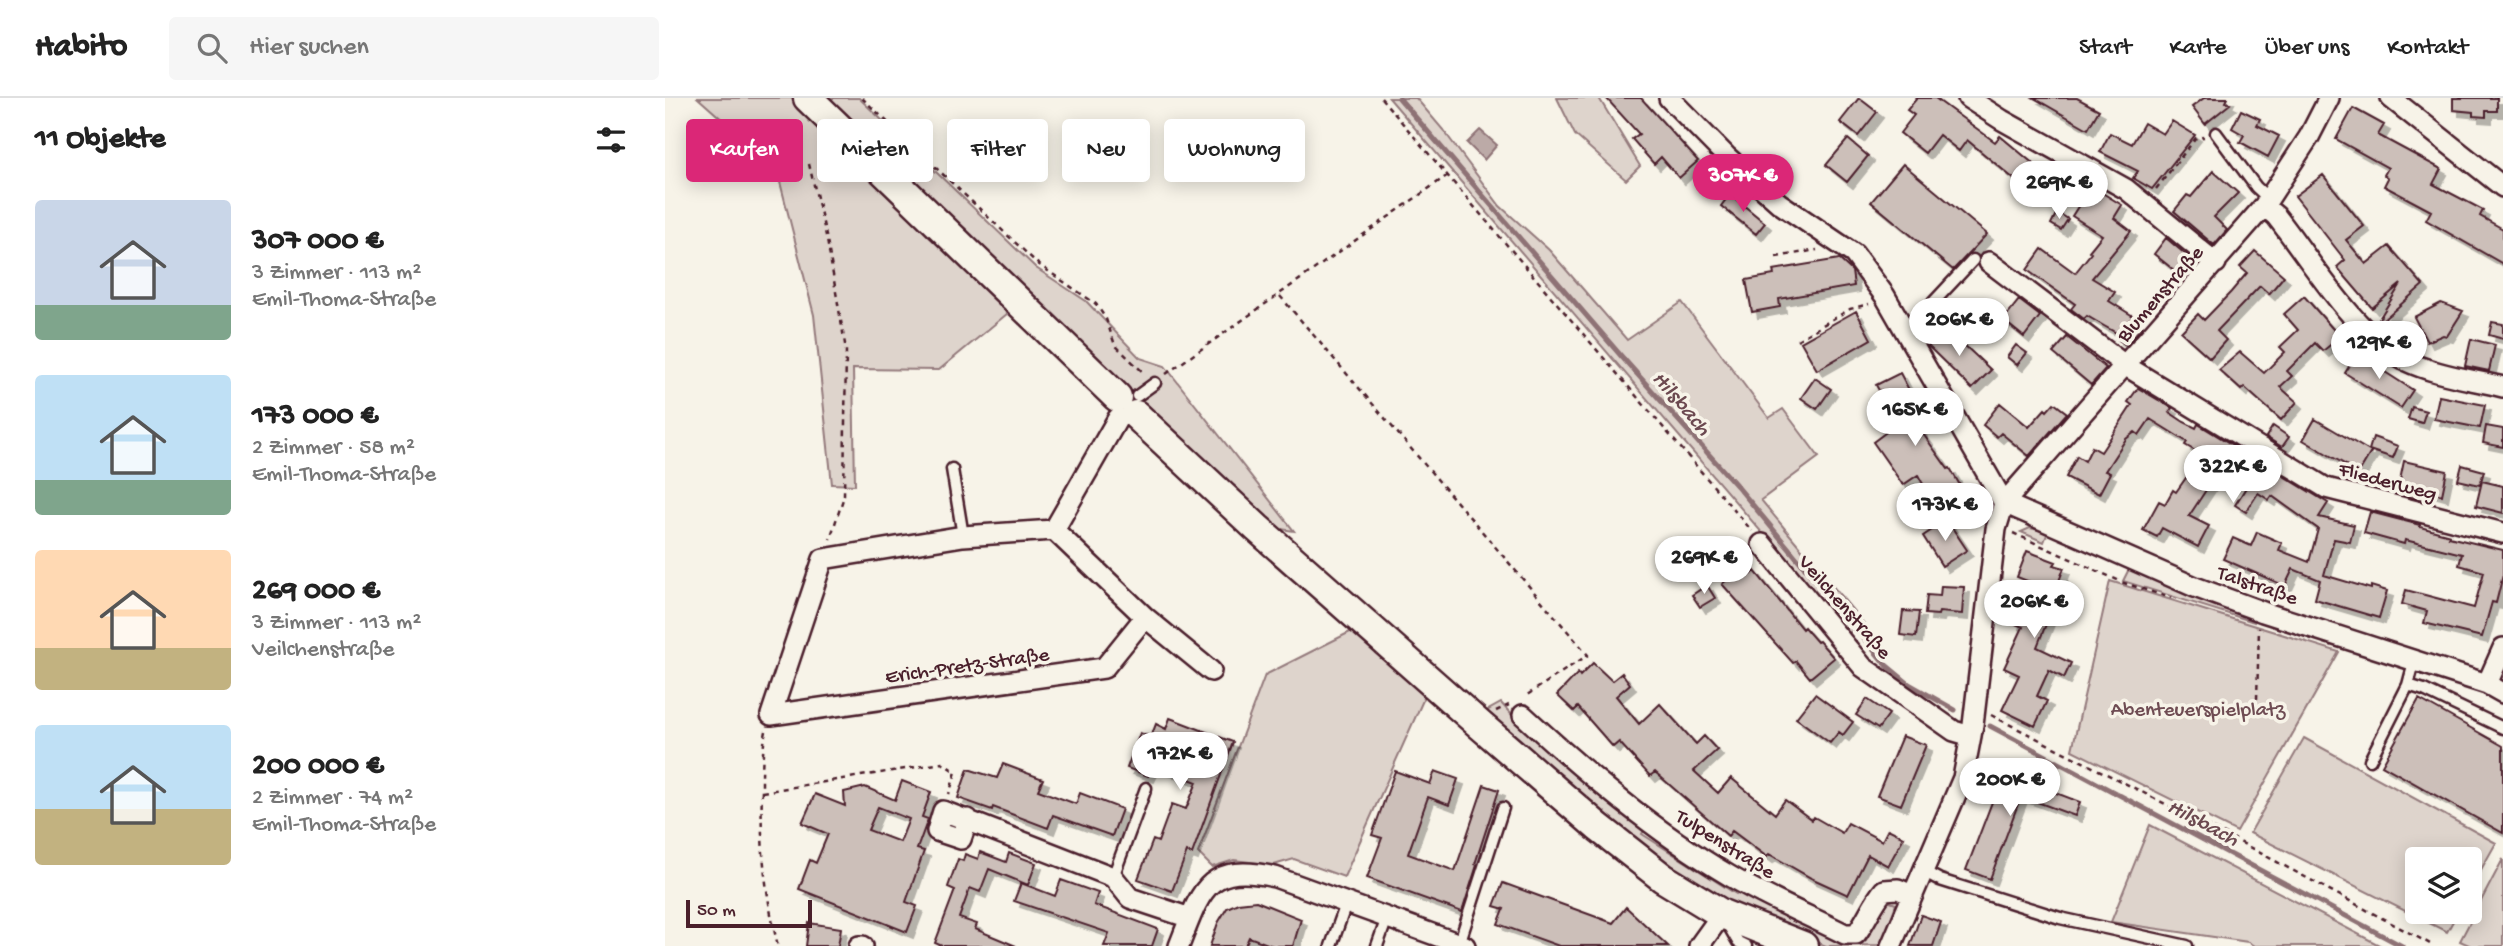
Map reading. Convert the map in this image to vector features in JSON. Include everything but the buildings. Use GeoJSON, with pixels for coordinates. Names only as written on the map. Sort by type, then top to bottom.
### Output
{"type":"FeatureCollection","features":[{"type":"Feature","properties":{"kind":"street"},"geometry":{"type":"LineString","coordinates":[[808,98],[1133,402],[1267,537],[1598,827],[1663,878],[1722,914],[1803,946]]}},
{"type":"Feature","properties":{"kind":"street"},"geometry":{"type":"LineString","coordinates":[[1669,98],[1726,156],[1779,203],[1854,254],[1885,296],[2004,503],[1996,529],[1975,710],[1963,778],[1891,946]]}},
{"type":"Feature","properties":{"kind":"street"},"geometry":{"type":"LineString","coordinates":[[1968,98],[2126,189],[2216,263]]}},
{"type":"Feature","properties":{"kind":"street","name":"Blumenstraße"},"geometry":{"type":"LineString","coordinates":[[2004,503],[2267,202],[2309,137],[2329,98]]}},
{"type":"Feature","properties":{"kind":"street"},"geometry":{"type":"LineString","coordinates":[[2391,98],[2503,187]]}},
{"type":"Feature","properties":{"kind":"street"},"geometry":{"type":"LineString","coordinates":[[2267,202],[2366,331],[2402,359],[2428,370],[2503,387]]}},
{"type":"Feature","properties":{"kind":"street","name":"Fliederweg"},"geometry":{"type":"LineString","coordinates":[[1981,261],[2126,366],[2326,488],[2503,533]]}},
{"type":"Feature","properties":{"kind":"street"},"geometry":{"type":"LineString","coordinates":[[1054,530],[1133,402]]}},
{"type":"Feature","properties":{"kind":"street","name":"Talstraße"},"geometry":{"type":"LineString","coordinates":[[2004,503],[2195,587],[2263,612],[2416,659],[2495,688]]}},
{"type":"Feature","properties":{"kind":"street"},"geometry":{"type":"LineString","coordinates":[[771,715],[823,559],[963,537],[1054,530],[1145,617],[1211,671]]}},
{"type":"Feature","properties":{"kind":"street","name":"Veilchenstraße"},"geometry":{"type":"LineString","coordinates":[[1762,544],[1863,667],[1954,730],[1971,736]]}},
{"type":"Feature","properties":{"kind":"street","name":"Erich-Pretz-Straße"},"geometry":{"type":"LineString","coordinates":[[771,715],[1104,668],[1145,617]]}},
{"type":"Feature","properties":{"kind":"street"},"geometry":{"type":"LineString","coordinates":[[2495,688],[2503,648]]}},
{"type":"Feature","properties":{"kind":"street","name":"Tulpenstraße"},"geometry":{"type":"LineString","coordinates":[[1519,709],[1574,762],[1696,854],[1730,876],[1845,934],[1856,934],[1865,922],[1871,905],[1884,890],[1898,889],[1912,895]]}},
{"type":"Feature","properties":{"kind":"street"},"geometry":{"type":"LineString","coordinates":[[943,810],[990,831],[1113,877],[1130,898],[1190,918]]}},
{"type":"Feature","properties":{"kind":"street"},"geometry":{"type":"LineString","coordinates":[[1179,946],[1203,891],[1219,877],[1249,872],[1275,877],[1462,945]]}},
{"type":"Feature","properties":{"kind":"street"},"geometry":{"type":"LineString","coordinates":[[1699,946],[1722,914]]}},
{"type":"Feature","properties":{"kind":"lane"},"geometry":{"type":"LineString","coordinates":[[2216,133],[2267,202]]}},
{"type":"Feature","properties":{"kind":"lane"},"geometry":{"type":"LineString","coordinates":[[1904,329],[1915,323],[1981,261]]}},
{"type":"Feature","properties":{"kind":"lane"},"geometry":{"type":"LineString","coordinates":[[952,469],[963,537]]}},
{"type":"Feature","properties":{"kind":"lane"},"geometry":{"type":"LineString","coordinates":[[2370,760],[2408,685],[2416,659]]}},
{"type":"Feature","properties":{"kind":"lane"},"geometry":{"type":"LineString","coordinates":[[2408,685],[2503,728]]}},
{"type":"Feature","properties":{"kind":"lane"},"geometry":{"type":"LineString","coordinates":[[1113,877],[1146,788]]}},
{"type":"Feature","properties":{"kind":"lane"},"geometry":{"type":"LineString","coordinates":[[1462,945],[1503,808]]}},
{"type":"Feature","properties":{"kind":"lane"},"geometry":{"type":"LineString","coordinates":[[1923,871],[1940,880],[2060,918],[2187,946]]}},
{"type":"Feature","properties":{"kind":"lane"},"geometry":{"type":"LineString","coordinates":[[1331,946],[1346,904]]}},
{"type":"Feature","properties":{"kind":"lane"},"geometry":{"type":"LineString","coordinates":[[1722,914],[1738,942],[1747,946]]}},
{"type":"Feature","properties":{"kind":"lane"},"geometry":{"type":"LineString","coordinates":[[1377,946],[1387,918]]}},
{"type":"Feature","properties":{"kind":"path"},"geometry":{"type":"LineString","coordinates":[[862,98],[1038,264],[1096,304],[1106,319],[1133,402],[1448,175]]}},
{"type":"Feature","properties":{"kind":"path"},"geometry":{"type":"LineString","coordinates":[[1381,98],[1733,505],[1762,544]]}},
{"type":"Feature","properties":{"kind":"path"},"geometry":{"type":"LineString","coordinates":[[2145,203],[2196,138],[2209,137],[2216,133]]}},
{"type":"Feature","properties":{"kind":"path"},"geometry":{"type":"LineString","coordinates":[[809,164],[827,240],[846,350],[844,496],[823,559]]}},
{"type":"Feature","properties":{"kind":"path"},"geometry":{"type":"LineString","coordinates":[[1776,257],[1831,248],[1838,242]]}},
{"type":"Feature","properties":{"kind":"path"},"geometry":{"type":"LineString","coordinates":[[1279,295],[1588,655],[1519,709]]}},
{"type":"Feature","properties":{"kind":"path"},"geometry":{"type":"LineString","coordinates":[[1797,340],[1850,309],[1875,302],[1885,296]]}},
{"type":"Feature","properties":{"kind":"path"},"geometry":{"type":"LineString","coordinates":[[2257,699],[2259,625],[2263,612]]}},
{"type":"Feature","properties":{"kind":"path"},"geometry":{"type":"LineString","coordinates":[[1975,710],[1985,712],[2236,840],[2434,946]]}},
{"type":"Feature","properties":{"kind":"path"},"geometry":{"type":"LineString","coordinates":[[771,715],[763,747],[760,825],[764,880],[778,946]]}},
{"type":"Feature","properties":{"kind":"path"},"geometry":{"type":"LineString","coordinates":[[762,792],[942,763],[956,772],[943,810]]}},
{"type":"Feature","properties":{"kind":"green space"},"geometry":{"type":"Polygon","coordinates":[[[698,98],[794,98],[817,120],[817,182],[881,182],[1013,309],[939,370],[853,369],[855,485],[832,484],[814,315],[780,182],[803,182],[803,119],[722,119],[698,98]]]}},
{"type":"Feature","properties":{"kind":"green space"},"geometry":{"type":"Polygon","coordinates":[[[827,98],[859,98],[881,119],[848,119],[827,98]]]}},
{"type":"Feature","properties":{"kind":"green space"},"geometry":{"type":"Polygon","coordinates":[[[1389,98],[1416,98],[1500,206],[1549,250],[1627,340],[1682,302],[1769,418],[1783,409],[1819,457],[1761,500],[1865,625],[1848,633],[1389,98]]]}},
{"type":"Feature","properties":{"kind":"green space"},"geometry":{"type":"Polygon","coordinates":[[[1557,98],[1599,98],[1640,166],[1626,180],[1575,135],[1557,98]]]}},
{"type":"Feature","properties":{"kind":"green space"},"geometry":{"type":"Polygon","coordinates":[[[933,169],[1036,268],[1086,301],[1140,358],[1165,366],[1294,531],[1274,528],[1097,365],[912,182],[933,182],[933,169]]]}},
{"type":"Feature","properties":{"kind":"green space"},"geometry":{"type":"Polygon","coordinates":[[[2030,528],[2048,532],[2044,542],[2021,532],[2030,528]]]}},
{"type":"Feature","properties":{"kind":"green space"},"geometry":{"type":"Polygon","coordinates":[[[2130,567],[2255,618],[2254,622],[2123,581],[2130,567]]]}},
{"type":"Feature","properties":{"kind":"green space","name":"Abenteuerspielplatz"},"geometry":{"type":"Polygon","coordinates":[[[2110,581],[2339,652],[2237,832],[2072,750],[2110,581]]]}},
{"type":"Feature","properties":{"kind":"green space"},"geometry":{"type":"Polygon","coordinates":[[[1358,628],[1428,689],[1344,877],[1294,859],[1274,865],[1234,860],[1212,867],[1198,853],[1265,675],[1358,628]]]}},
{"type":"Feature","properties":{"kind":"green space"},"geometry":{"type":"Polygon","coordinates":[[[1501,703],[1552,754],[1645,829],[1642,834],[1736,894],[1741,889],[1848,943],[1866,940],[1887,901],[1896,904],[1882,945],[1826,946],[1724,904],[1667,870],[1483,713],[1501,703]]]}},
{"type":"Feature","properties":{"kind":"green space"},"geometry":{"type":"Polygon","coordinates":[[[2304,738],[2496,843],[2482,868],[2482,847],[2405,847],[2405,911],[2250,833],[2304,738]]]}},
{"type":"Feature","properties":{"kind":"green space"},"geometry":{"type":"Polygon","coordinates":[[[2150,825],[2381,946],[2254,946],[2248,942],[2111,922],[2150,825]]]}},
{"type":"Feature","properties":{"kind":"green space"},"geometry":{"type":"Polygon","coordinates":[[[2503,859],[2503,946],[2471,946],[2460,941],[2469,924],[2482,924],[2482,899],[2503,859]]]}},
{"type":"Feature","properties":{"kind":"green space"},"geometry":{"type":"Polygon","coordinates":[[[2431,924],[2451,924],[2447,932],[2431,924]]]}},
{"type":"Feature","properties":{"kind":"shaded area"},"geometry":{"type":"Polygon","coordinates":[[[1480,130],[1497,145],[1484,160],[1467,143],[1480,130]]]}},
{"type":"Feature","properties":{"kind":"waterway","name":"Hilsbach"},"geometry":{"type":"LineString","coordinates":[[1399,98],[1737,486],[1886,665],[1909,684],[1955,710]]}},
{"type":"Feature","properties":{"kind":"waterway","name":"Hilsbach"},"geometry":{"type":"LineString","coordinates":[[1990,726],[2402,946]]}}]}
